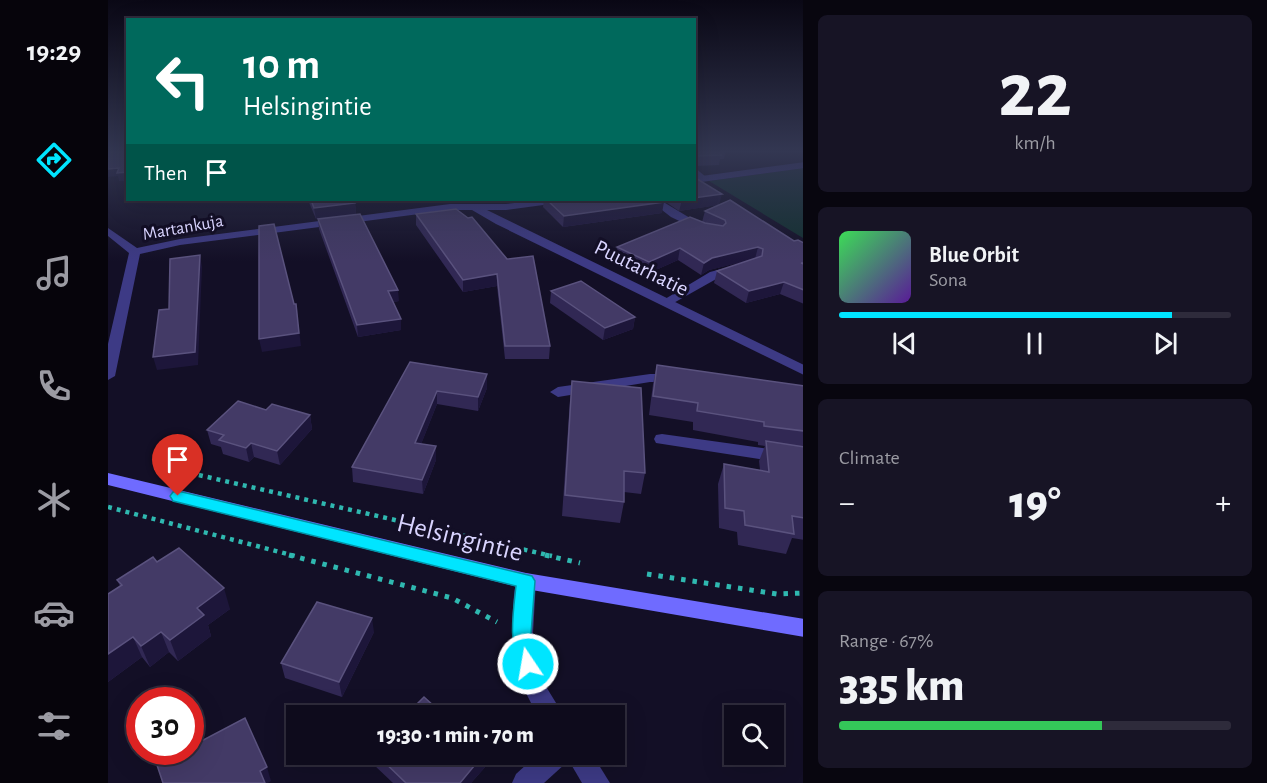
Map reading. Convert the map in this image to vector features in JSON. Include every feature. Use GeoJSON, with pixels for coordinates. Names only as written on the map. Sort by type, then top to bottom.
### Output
{"type":"FeatureCollection","features":[{"type":"Feature","properties":{"kind":"main road","name":"Helsingintie"},"geometry":{"type":"LineString","coordinates":[[108,479],[526,581],[803,628]]}},
{"type":"Feature","properties":{"kind":"street","name":"Puutarhatie"},"geometry":{"type":"LineString","coordinates":[[465,201],[500,222],[803,370]]}},
{"type":"Feature","properties":{"kind":"street","name":"Martankuja"},"geometry":{"type":"LineString","coordinates":[[135,252],[180,242],[426,210],[506,207],[551,201]]}},
{"type":"Feature","properties":{"kind":"street"},"geometry":{"type":"LineString","coordinates":[[655,201],[675,215],[716,233]]}},
{"type":"Feature","properties":{"kind":"street"},"geometry":{"type":"LineString","coordinates":[[108,231],[135,252],[108,376]]}},
{"type":"Feature","properties":{"kind":"street"},"geometry":{"type":"LineString","coordinates":[[666,302],[714,275],[744,266]]}},
{"type":"Feature","properties":{"kind":"street"},"geometry":{"type":"LineString","coordinates":[[558,392],[650,378],[685,378]]}},
{"type":"Feature","properties":{"kind":"street"},"geometry":{"type":"LineString","coordinates":[[662,439],[803,460]]}},
{"type":"Feature","properties":{"kind":"street"},"geometry":{"type":"LineString","coordinates":[[526,581],[521,634],[532,683],[545,705]]}},
{"type":"Feature","properties":{"kind":"street"},"geometry":{"type":"LineString","coordinates":[[525,783],[545,765]]}},
{"type":"Feature","properties":{"kind":"street"},"geometry":{"type":"LineString","coordinates":[[585,765],[597,783]]}},
{"type":"Feature","properties":{"kind":"path"},"geometry":{"type":"LineString","coordinates":[[153,465],[585,564]]}},
{"type":"Feature","properties":{"kind":"path"},"geometry":{"type":"LineString","coordinates":[[108,507],[452,598],[521,634]]}},
{"type":"Feature","properties":{"kind":"path"},"geometry":{"type":"LineString","coordinates":[[642,573],[777,594],[803,593]]}},
{"type":"Feature","properties":{"kind":"green space"},"geometry":{"type":"Polygon","coordinates":[[[720,188],[803,188],[803,238],[720,188]]]}},
{"type":"Feature","properties":{"kind":"building"},"geometry":{"type":"Polygon","coordinates":[[[696,188],[711,188],[722,194],[696,198],[696,188]]]}},
{"type":"Feature","properties":{"kind":"building"},"geometry":{"type":"Polygon","coordinates":[[[730,200],[794,241],[803,242],[803,263],[801,263],[803,264],[803,290],[784,282],[749,291],[717,271],[762,256],[763,249],[758,247],[712,258],[704,263],[680,248],[649,262],[617,247],[690,217],[705,223],[723,226],[726,223],[725,220],[705,211],[730,200]]]}},
{"type":"Feature","properties":{"kind":"building"},"geometry":{"type":"Polygon","coordinates":[[[311,201],[354,201],[355,203],[314,208],[311,201]]]}},
{"type":"Feature","properties":{"kind":"building"},"geometry":{"type":"Polygon","coordinates":[[[548,201],[664,202],[564,216],[548,201]]]}},
{"type":"Feature","properties":{"kind":"building"},"geometry":{"type":"Polygon","coordinates":[[[456,209],[468,218],[472,217],[507,259],[533,256],[550,346],[505,346],[497,274],[463,280],[416,214],[456,209]]]}},
{"type":"Feature","properties":{"kind":"building"},"geometry":{"type":"Polygon","coordinates":[[[360,214],[398,290],[388,291],[401,319],[357,325],[318,219],[360,214]]]}},
{"type":"Feature","properties":{"kind":"building"},"geometry":{"type":"Polygon","coordinates":[[[274,224],[294,304],[296,304],[299,333],[259,339],[259,226],[274,224]]]}},
{"type":"Feature","properties":{"kind":"building"},"geometry":{"type":"Polygon","coordinates":[[[200,255],[195,352],[153,357],[159,310],[169,309],[170,259],[200,255]]]}},
{"type":"Feature","properties":{"kind":"building"},"geometry":{"type":"Polygon","coordinates":[[[581,281],[635,317],[605,328],[551,291],[581,281]]]}},
{"type":"Feature","properties":{"kind":"building"},"geometry":{"type":"Polygon","coordinates":[[[410,362],[487,374],[478,397],[437,391],[415,443],[436,446],[422,480],[352,467],[410,362]]]}},
{"type":"Feature","properties":{"kind":"building"},"geometry":{"type":"Polygon","coordinates":[[[657,365],[803,386],[803,431],[764,426],[764,422],[697,411],[698,403],[653,396],[657,365]]]}},
{"type":"Feature","properties":{"kind":"building"},"geometry":{"type":"Polygon","coordinates":[[[572,381],[641,388],[645,473],[624,471],[624,502],[565,495],[572,381]]]}},
{"type":"Feature","properties":{"kind":"building"},"geometry":{"type":"Polygon","coordinates":[[[238,401],[266,410],[272,404],[310,415],[277,451],[251,443],[246,448],[219,440],[224,435],[207,430],[238,401]]]}},
{"type":"Feature","properties":{"kind":"building"},"geometry":{"type":"Polygon","coordinates":[[[766,441],[803,447],[803,518],[792,516],[794,534],[745,525],[744,511],[725,508],[724,464],[769,472],[766,441]]]}},
{"type":"Feature","properties":{"kind":"building"},"geometry":{"type":"Polygon","coordinates":[[[179,548],[224,588],[197,608],[204,615],[170,640],[161,632],[141,646],[133,637],[108,654],[108,594],[122,585],[117,580],[153,557],[157,562],[179,548]]]}},
{"type":"Feature","properties":{"kind":"building"},"geometry":{"type":"Polygon","coordinates":[[[317,602],[372,618],[339,682],[281,663],[317,602]]]}},
{"type":"Feature","properties":{"kind":"building"},"geometry":{"type":"Polygon","coordinates":[[[424,697],[433,705],[416,705],[424,697]]]}},
{"type":"Feature","properties":{"kind":"building"},"geometry":{"type":"Polygon","coordinates":[[[245,718],[267,767],[260,771],[265,783],[163,783],[157,765],[204,765],[204,740],[245,718]]]}},
{"type":"Feature","properties":{"kind":"building"},"geometry":{"type":"Polygon","coordinates":[[[387,765],[475,765],[460,783],[406,783],[387,765]]]}},
{"type":"Feature","properties":{"kind":"route"},"geometry":{"type":"LineString","coordinates":[[178,496],[526,581],[521,634],[528,664]]}}]}
